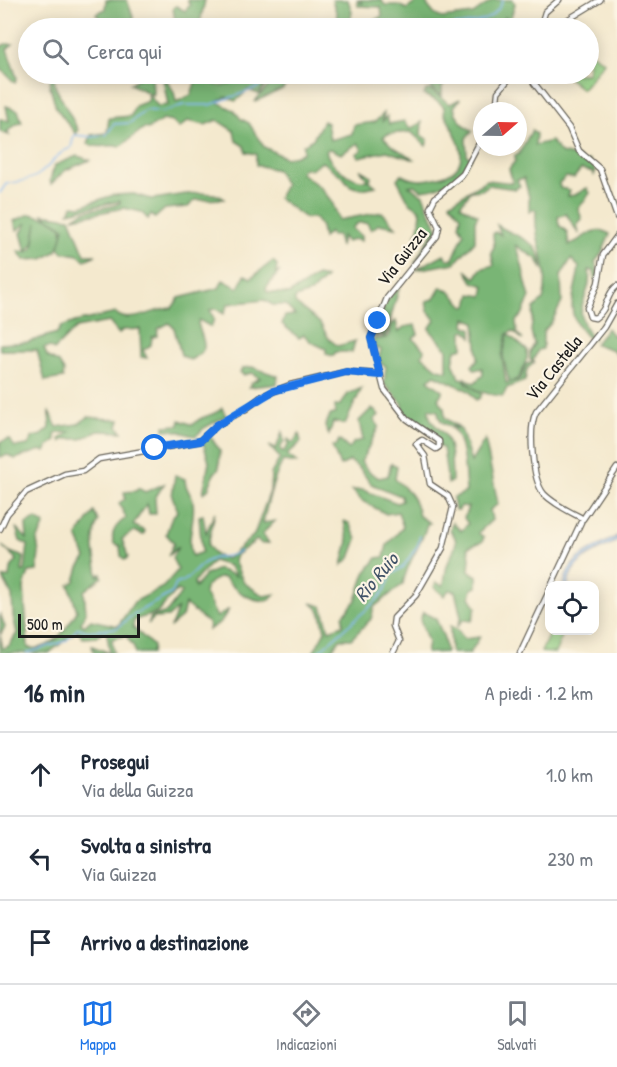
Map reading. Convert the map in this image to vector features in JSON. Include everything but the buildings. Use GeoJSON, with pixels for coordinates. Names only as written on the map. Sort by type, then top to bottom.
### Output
{"type":"FeatureCollection","features":[{"type":"Feature","properties":{"kind":"main road"},"geometry":{"type":"LineString","coordinates":[[543,18],[545,12],[559,0]]}},
{"type":"Feature","properties":{"kind":"main road"},"geometry":{"type":"LineString","coordinates":[[570,18],[600,0]]}},
{"type":"Feature","properties":{"kind":"main road"},"geometry":{"type":"LineString","coordinates":[[497,102],[498,92],[505,84]]}},
{"type":"Feature","properties":{"kind":"main road"},"geometry":{"type":"LineString","coordinates":[[535,84],[569,128],[579,151],[600,169],[617,217]]}},
{"type":"Feature","properties":{"kind":"main road","name":"Via Guizza"},"geometry":{"type":"LineString","coordinates":[[380,375],[371,338],[382,306],[437,236],[439,227],[431,212],[431,203],[463,174],[473,155]]}},
{"type":"Feature","properties":{"kind":"main road","name":"Via Castella"},"geometry":{"type":"LineString","coordinates":[[617,236],[601,260],[598,283],[586,308],[590,317],[595,318],[601,315],[613,289],[617,286]]}},
{"type":"Feature","properties":{"kind":"main road","name":"Via Castella"},"geometry":{"type":"LineString","coordinates":[[581,518],[548,497],[539,486],[532,441],[532,422],[538,410],[604,327],[617,304]]}},
{"type":"Feature","properties":{"kind":"main road"},"geometry":{"type":"LineString","coordinates":[[0,529],[9,511],[26,492],[65,474],[83,471],[102,458],[200,441],[217,425],[266,393],[290,385],[346,372],[380,375],[384,389],[404,416],[439,441],[439,447],[436,449],[422,440],[416,444],[425,456],[430,484],[447,495],[453,507],[443,549],[416,595],[394,618],[393,626],[399,641],[393,653]]}},
{"type":"Feature","properties":{"kind":"main road"},"geometry":{"type":"LineString","coordinates":[[553,581],[579,528],[581,518],[617,468]]}},
{"type":"Feature","properties":{"kind":"main road"},"geometry":{"type":"LineString","coordinates":[[520,653],[545,598]]}},
{"type":"Feature","properties":{"kind":"green space"},"geometry":{"type":"Polygon","coordinates":[[[106,0],[127,0],[133,18],[100,18],[96,14],[105,9],[106,0]]]}},
{"type":"Feature","properties":{"kind":"green space"},"geometry":{"type":"Polygon","coordinates":[[[187,0],[205,0],[201,18],[174,18],[173,8],[176,6],[185,11],[190,5],[187,0]]]}},
{"type":"Feature","properties":{"kind":"green space"},"geometry":{"type":"Polygon","coordinates":[[[332,0],[348,0],[352,12],[351,18],[336,18],[332,0]]]}},
{"type":"Feature","properties":{"kind":"green space"},"geometry":{"type":"Polygon","coordinates":[[[357,0],[363,4],[360,0],[381,0],[385,5],[398,5],[407,9],[419,0],[426,0],[435,15],[442,18],[378,18],[382,16],[381,7],[358,6],[357,0]]]}},
{"type":"Feature","properties":{"kind":"green space"},"geometry":{"type":"Polygon","coordinates":[[[493,0],[513,0],[515,4],[511,18],[442,18],[473,14],[493,0]]]}},
{"type":"Feature","properties":{"kind":"green space"},"geometry":{"type":"Polygon","coordinates":[[[13,44],[7,49],[17,78],[15,83],[0,68],[0,47],[13,44]]]}},
{"type":"Feature","properties":{"kind":"green space"},"geometry":{"type":"Polygon","coordinates":[[[599,59],[604,62],[599,68],[599,59]]]}},
{"type":"Feature","properties":{"kind":"green space"},"geometry":{"type":"Polygon","coordinates":[[[50,84],[55,84],[78,130],[76,134],[56,108],[50,84]]]}},
{"type":"Feature","properties":{"kind":"green space"},"geometry":{"type":"Polygon","coordinates":[[[130,84],[152,84],[153,95],[130,84]]]}},
{"type":"Feature","properties":{"kind":"green space"},"geometry":{"type":"Polygon","coordinates":[[[164,84],[169,84],[176,102],[191,95],[195,84],[221,86],[266,84],[259,94],[248,90],[236,101],[226,97],[217,102],[234,110],[241,119],[249,123],[264,147],[286,158],[303,153],[303,145],[313,139],[323,121],[327,123],[330,140],[352,134],[354,125],[375,122],[384,113],[382,122],[387,116],[389,124],[404,121],[410,129],[422,122],[421,135],[428,140],[426,146],[411,132],[388,134],[383,137],[392,146],[414,159],[387,151],[359,157],[356,154],[362,150],[358,143],[341,154],[330,149],[326,150],[331,161],[342,172],[356,179],[368,180],[360,169],[371,176],[370,181],[376,186],[362,189],[350,186],[343,177],[322,162],[311,169],[304,168],[300,172],[321,188],[332,202],[339,220],[382,212],[396,227],[379,224],[371,230],[367,223],[358,223],[352,228],[361,236],[361,241],[353,239],[347,242],[342,236],[340,247],[337,235],[331,236],[330,232],[323,238],[321,227],[315,218],[305,218],[278,198],[285,185],[277,170],[256,165],[256,154],[246,152],[244,146],[236,141],[234,131],[217,120],[205,125],[188,121],[179,128],[172,122],[163,120],[148,129],[144,128],[120,147],[88,144],[91,135],[107,133],[109,118],[131,116],[135,106],[148,101],[148,94],[158,106],[168,105],[164,84]]]}},
{"type":"Feature","properties":{"kind":"green space"},"geometry":{"type":"Polygon","coordinates":[[[270,84],[286,84],[283,89],[254,102],[270,84]]]}},
{"type":"Feature","properties":{"kind":"green space"},"geometry":{"type":"Polygon","coordinates":[[[433,84],[445,84],[442,86],[442,96],[431,88],[433,84]]]}},
{"type":"Feature","properties":{"kind":"green space"},"geometry":{"type":"Polygon","coordinates":[[[576,84],[586,84],[582,89],[576,84]]]}},
{"type":"Feature","properties":{"kind":"green space"},"geometry":{"type":"Polygon","coordinates":[[[426,90],[431,90],[450,104],[460,99],[454,107],[455,111],[461,121],[473,131],[466,138],[467,155],[471,158],[456,176],[444,184],[429,189],[421,190],[415,185],[409,186],[423,195],[438,230],[414,264],[434,230],[425,228],[415,236],[419,229],[421,212],[409,202],[397,179],[401,174],[421,180],[448,174],[456,168],[461,153],[456,134],[445,115],[444,107],[424,95],[426,90]]]}},
{"type":"Feature","properties":{"kind":"green space"},"geometry":{"type":"Polygon","coordinates":[[[6,106],[18,110],[22,123],[7,132],[9,135],[0,132],[0,119],[9,121],[6,106]]]}},
{"type":"Feature","properties":{"kind":"green space"},"geometry":{"type":"Polygon","coordinates":[[[532,130],[536,134],[535,145],[551,141],[561,153],[577,157],[585,163],[589,160],[596,170],[594,175],[593,172],[581,169],[574,178],[566,177],[559,183],[560,188],[570,190],[568,196],[587,188],[590,193],[578,209],[582,219],[577,224],[579,234],[566,214],[558,217],[559,225],[567,232],[569,245],[593,232],[604,231],[610,234],[602,253],[595,262],[599,274],[596,286],[594,271],[589,270],[588,289],[581,310],[586,328],[593,339],[584,334],[573,314],[572,306],[579,267],[571,259],[561,276],[562,302],[551,323],[543,332],[543,349],[538,350],[533,361],[530,360],[530,353],[534,344],[531,331],[534,308],[543,300],[545,277],[537,233],[536,211],[534,209],[529,212],[529,197],[524,178],[517,180],[520,186],[515,189],[489,185],[482,190],[471,191],[460,205],[478,215],[475,221],[475,241],[455,263],[415,270],[444,254],[447,259],[453,259],[464,233],[459,225],[461,216],[450,203],[487,180],[513,183],[509,169],[515,161],[515,156],[527,156],[527,139],[532,130]]]}},
{"type":"Feature","properties":{"kind":"green space"},"geometry":{"type":"Polygon","coordinates":[[[77,156],[90,160],[66,170],[51,184],[50,180],[55,165],[77,156]]]}},
{"type":"Feature","properties":{"kind":"green space"},"geometry":{"type":"Polygon","coordinates":[[[202,193],[219,195],[224,199],[195,200],[188,207],[165,209],[155,218],[151,214],[148,219],[141,212],[124,208],[73,218],[85,211],[114,205],[120,201],[69,212],[73,205],[81,206],[113,195],[134,194],[153,199],[202,193]]]}},
{"type":"Feature","properties":{"kind":"green space"},"geometry":{"type":"Polygon","coordinates":[[[30,214],[50,219],[62,226],[62,237],[57,251],[43,259],[24,260],[18,251],[27,252],[33,248],[37,222],[33,244],[26,251],[21,233],[27,223],[17,230],[14,221],[30,214]]]}},
{"type":"Feature","properties":{"kind":"green space"},"geometry":{"type":"Polygon","coordinates":[[[42,214],[70,218],[85,255],[96,255],[85,260],[78,255],[62,252],[59,247],[64,228],[42,214]]]}},
{"type":"Feature","properties":{"kind":"green space"},"geometry":{"type":"Polygon","coordinates":[[[497,225],[533,246],[538,251],[542,269],[537,259],[515,245],[530,297],[522,315],[516,321],[517,333],[523,340],[513,331],[507,334],[502,356],[506,383],[520,380],[526,364],[535,362],[527,369],[525,381],[507,388],[503,396],[476,389],[465,378],[474,383],[483,375],[482,368],[475,370],[472,366],[478,359],[475,322],[466,318],[465,325],[472,329],[472,337],[466,330],[463,331],[463,348],[456,350],[453,363],[460,378],[482,394],[480,398],[476,400],[469,391],[435,375],[428,380],[443,391],[438,399],[444,407],[445,418],[459,427],[444,424],[438,411],[429,409],[431,420],[443,433],[448,443],[452,481],[448,484],[443,448],[439,447],[438,438],[406,416],[403,404],[384,384],[386,366],[381,364],[379,357],[381,350],[378,348],[376,350],[373,339],[383,338],[381,328],[380,335],[374,336],[385,303],[400,285],[385,338],[388,337],[391,325],[396,321],[398,332],[404,327],[415,325],[418,334],[413,338],[424,350],[422,356],[438,369],[447,371],[447,349],[429,329],[435,320],[428,311],[426,301],[434,299],[441,287],[451,292],[465,307],[468,306],[471,294],[483,296],[485,286],[473,282],[466,270],[475,278],[481,269],[494,265],[491,252],[494,247],[493,234],[495,232],[501,235],[497,225]]]}},
{"type":"Feature","properties":{"kind":"green space"},"geometry":{"type":"Polygon","coordinates":[[[273,261],[277,265],[276,273],[279,272],[266,288],[267,292],[289,294],[317,276],[326,278],[312,292],[295,298],[295,303],[320,323],[329,339],[338,346],[355,341],[352,352],[336,352],[333,356],[326,354],[326,349],[311,342],[304,335],[299,338],[282,324],[285,316],[295,315],[285,305],[273,305],[264,300],[228,304],[224,314],[216,309],[210,310],[214,319],[211,327],[199,320],[198,323],[204,348],[190,360],[181,355],[174,328],[169,323],[158,329],[157,336],[152,337],[151,345],[143,350],[147,358],[141,357],[140,329],[122,330],[119,334],[109,322],[76,328],[54,350],[50,347],[44,348],[47,356],[59,363],[64,371],[63,378],[45,381],[37,350],[0,350],[0,344],[28,342],[57,333],[61,327],[75,322],[116,313],[121,317],[135,317],[172,308],[179,298],[219,288],[223,280],[238,288],[245,275],[251,278],[273,261]]]}},
{"type":"Feature","properties":{"kind":"green space"},"geometry":{"type":"Polygon","coordinates":[[[607,328],[613,336],[617,331],[617,355],[613,350],[595,344],[607,328]]]}},
{"type":"Feature","properties":{"kind":"green space"},"geometry":{"type":"Polygon","coordinates":[[[508,334],[527,350],[527,358],[519,378],[509,383],[503,356],[508,334]]]}},
{"type":"Feature","properties":{"kind":"green space"},"geometry":{"type":"Polygon","coordinates":[[[252,367],[278,376],[277,384],[249,387],[251,383],[260,378],[252,373],[243,375],[240,372],[243,368],[252,367]]]}},
{"type":"Feature","properties":{"kind":"green space"},"geometry":{"type":"Polygon","coordinates":[[[362,388],[345,424],[333,422],[329,435],[325,427],[330,415],[335,414],[335,406],[340,405],[348,394],[362,388]]]}},
{"type":"Feature","properties":{"kind":"green space"},"geometry":{"type":"Polygon","coordinates":[[[222,408],[226,416],[204,428],[196,436],[164,430],[164,426],[179,425],[180,420],[193,425],[196,421],[222,408]]]}},
{"type":"Feature","properties":{"kind":"green space"},"geometry":{"type":"Polygon","coordinates":[[[372,408],[379,415],[374,420],[379,426],[361,462],[369,472],[379,478],[388,476],[391,463],[397,466],[395,479],[411,495],[419,516],[430,523],[427,524],[403,584],[374,607],[371,619],[351,639],[340,639],[330,653],[313,653],[325,631],[320,611],[311,603],[322,606],[329,630],[343,625],[343,616],[356,600],[365,573],[377,558],[384,557],[387,545],[403,527],[398,512],[386,514],[362,501],[352,490],[363,490],[397,503],[402,501],[401,496],[371,484],[360,469],[350,461],[340,466],[332,446],[336,446],[339,440],[349,449],[354,442],[363,440],[359,421],[372,408]]]}},
{"type":"Feature","properties":{"kind":"green space"},"geometry":{"type":"Polygon","coordinates":[[[49,411],[57,427],[78,424],[88,417],[120,420],[118,426],[122,432],[98,431],[81,439],[65,439],[61,442],[60,439],[70,432],[58,433],[55,435],[56,441],[48,446],[45,452],[41,450],[15,459],[8,455],[0,457],[0,442],[9,439],[15,447],[28,445],[33,437],[42,435],[50,428],[49,411]]]}},
{"type":"Feature","properties":{"kind":"green space"},"geometry":{"type":"Polygon","coordinates":[[[451,428],[460,428],[471,462],[485,439],[498,504],[490,510],[492,520],[478,533],[484,537],[482,542],[468,547],[469,571],[477,576],[477,587],[472,589],[470,597],[476,607],[472,621],[463,620],[457,627],[461,617],[455,591],[449,590],[444,596],[434,587],[436,582],[443,586],[447,566],[456,544],[454,535],[450,531],[452,522],[461,531],[468,524],[464,518],[468,507],[461,506],[459,510],[455,510],[453,498],[466,492],[459,439],[451,428]]]}},
{"type":"Feature","properties":{"kind":"green space"},"geometry":{"type":"Polygon","coordinates":[[[282,432],[284,441],[280,449],[283,452],[288,446],[288,439],[293,443],[299,434],[301,442],[287,455],[298,463],[283,461],[269,499],[263,523],[275,521],[262,534],[269,543],[262,544],[257,540],[236,555],[234,561],[244,583],[264,596],[275,594],[270,600],[250,598],[225,578],[219,578],[209,584],[204,592],[217,617],[229,609],[221,622],[208,630],[209,624],[185,604],[182,617],[171,626],[178,608],[168,617],[154,618],[148,624],[151,617],[167,612],[182,592],[177,590],[157,613],[134,620],[133,627],[153,646],[152,653],[135,653],[134,647],[126,636],[112,639],[114,653],[110,653],[107,634],[102,632],[97,637],[83,638],[77,631],[49,653],[0,653],[0,635],[3,649],[9,646],[17,633],[12,596],[3,578],[9,577],[10,569],[17,560],[2,546],[24,557],[22,571],[25,571],[28,545],[20,541],[16,527],[27,539],[26,524],[36,519],[45,524],[37,541],[39,553],[37,571],[29,572],[24,587],[28,648],[44,647],[51,643],[63,632],[77,611],[69,585],[75,581],[79,567],[86,558],[77,536],[94,512],[98,521],[94,536],[95,554],[98,576],[101,574],[102,577],[84,591],[86,612],[81,623],[84,626],[91,620],[118,626],[134,602],[163,587],[178,570],[172,558],[178,547],[168,556],[174,543],[166,534],[172,517],[178,511],[172,496],[175,475],[185,479],[194,508],[190,542],[192,556],[202,552],[199,516],[203,515],[206,533],[215,512],[208,545],[215,555],[227,559],[254,535],[270,491],[271,474],[280,458],[269,446],[276,449],[282,432]],[[213,561],[194,582],[195,588],[205,575],[218,569],[236,576],[229,566],[213,561]]]}},
{"type":"Feature","properties":{"kind":"green space"},"geometry":{"type":"Polygon","coordinates":[[[208,433],[220,451],[219,468],[208,490],[203,493],[209,462],[202,439],[208,433]]]}},
{"type":"Feature","properties":{"kind":"green space"},"geometry":{"type":"Polygon","coordinates":[[[164,484],[155,498],[156,514],[149,514],[147,504],[133,525],[145,531],[143,535],[134,531],[122,539],[128,557],[125,560],[121,556],[120,546],[114,544],[112,536],[117,526],[126,518],[119,503],[125,499],[124,492],[136,491],[138,488],[145,492],[164,484]]]}},
{"type":"Feature","properties":{"kind":"green space"},"geometry":{"type":"Polygon","coordinates":[[[344,521],[349,523],[357,539],[350,558],[342,565],[348,541],[344,521]]]}},
{"type":"Feature","properties":{"kind":"green space"},"geometry":{"type":"Polygon","coordinates":[[[423,612],[436,619],[444,638],[446,652],[426,653],[428,642],[420,620],[423,612]]]}},
{"type":"Feature","properties":{"kind":"green space"},"geometry":{"type":"Polygon","coordinates":[[[0,613],[5,627],[0,635],[0,613]]]}},
{"type":"Feature","properties":{"kind":"green space"},"geometry":{"type":"Polygon","coordinates":[[[450,626],[458,630],[464,639],[480,637],[470,653],[451,653],[450,626]]]}},
{"type":"Feature","properties":{"kind":"green space"},"geometry":{"type":"Polygon","coordinates":[[[549,635],[563,635],[555,653],[541,652],[549,635]]]}},
{"type":"Feature","properties":{"kind":"green space"},"geometry":{"type":"Polygon","coordinates":[[[92,646],[110,653],[94,653],[92,646]]]}},
{"type":"Feature","properties":{"kind":"water"},"geometry":{"type":"Polygon","coordinates":[[[617,536],[617,541],[579,563],[569,581],[565,581],[576,560],[617,536]]]}},
{"type":"Feature","properties":{"kind":"waterway"},"geometry":{"type":"LineString","coordinates":[[488,18],[498,9],[503,0]]}},
{"type":"Feature","properties":{"kind":"waterway"},"geometry":{"type":"LineString","coordinates":[[0,193],[6,184],[31,179],[38,175],[61,153],[71,148],[74,135],[93,137],[106,135],[114,124],[130,123],[146,110],[163,112],[183,105],[210,105],[257,88],[261,84]]}},
{"type":"Feature","properties":{"kind":"waterway","name":"Rio Ruio"},"geometry":{"type":"LineString","coordinates":[[317,653],[375,602],[385,590],[392,574],[403,567],[418,545],[420,536]]}},
{"type":"Feature","properties":{"kind":"waterway"},"geometry":{"type":"LineString","coordinates":[[27,653],[66,641],[78,628],[87,631],[117,628],[134,614],[172,593],[176,584],[186,579],[202,564],[240,551]]}},
{"type":"Feature","properties":{"kind":"route"},"geometry":{"type":"LineString","coordinates":[[155,448],[200,441],[217,425],[243,411],[266,393],[290,385],[346,372],[380,375],[371,338],[378,321]]}}]}
